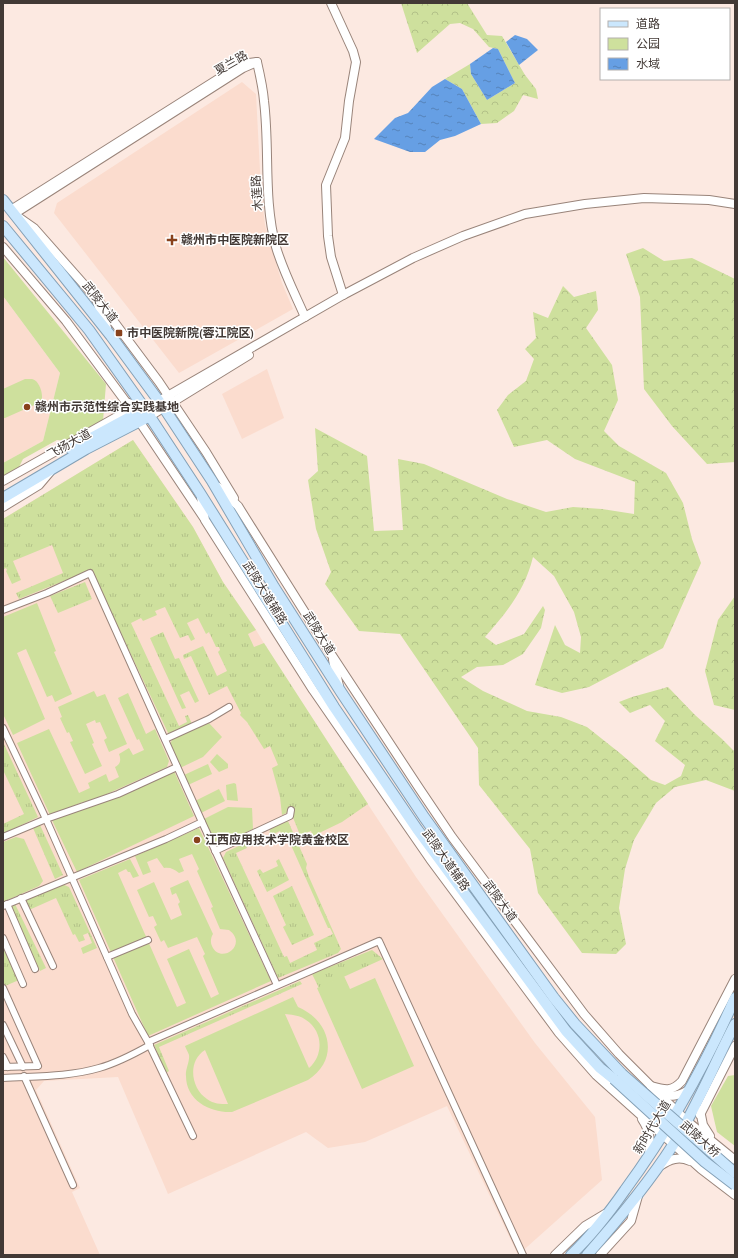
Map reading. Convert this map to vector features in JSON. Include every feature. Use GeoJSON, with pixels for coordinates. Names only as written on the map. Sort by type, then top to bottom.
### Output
{"type":"FeatureCollection","features":[{"type":"Feature","properties":{"kind":"main road","name":"武陵大道"},"geometry":{"type":"LineString","coordinates":[[3,200],[110,336],[166,402],[274,586],[341,692],[424,817],[554,998],[618,1077]]}},
{"type":"Feature","properties":{"kind":"main road","name":"武陵大道"},"geometry":{"type":"LineString","coordinates":[[3,226],[88,330],[148,413],[200,492],[334,707],[417,829],[566,1031],[600,1068],[618,1077]]}},
{"type":"Feature","properties":{"kind":"main road","name":"飞扬大道"},"geometry":{"type":"LineString","coordinates":[[3,490],[86,440],[135,416],[148,413]]}},
{"type":"Feature","properties":{"kind":"main road","name":"飞扬大道"},"geometry":{"type":"LineString","coordinates":[[3,498],[86,448],[135,416]]}},
{"type":"Feature","properties":{"kind":"main road","name":"新时代大道"},"geometry":{"type":"LineString","coordinates":[[571,1255],[609,1212],[647,1161],[663,1136],[714,1044],[735,998]]}},
{"type":"Feature","properties":{"kind":"main road"},"geometry":{"type":"LineString","coordinates":[[588,1255],[617,1222],[658,1168],[673,1145],[701,1095],[729,1055],[735,1024]]}},
{"type":"Feature","properties":{"kind":"main road","name":"武陵大桥"},"geometry":{"type":"LineString","coordinates":[[618,1077],[735,1173]]}},
{"type":"Feature","properties":{"kind":"main road","name":"武陵大桥"},"geometry":{"type":"LineString","coordinates":[[618,1077],[705,1162],[735,1185]]}},
{"type":"Feature","properties":{"kind":"street"},"geometry":{"type":"LineString","coordinates":[[331,3],[353,51],[356,62],[349,101],[345,138],[326,185],[328,236],[331,257],[343,295]]}},
{"type":"Feature","properties":{"kind":"street","name":"夏兰路"},"geometry":{"type":"LineString","coordinates":[[12,212],[243,68],[258,62]]}},
{"type":"Feature","properties":{"kind":"street","name":"木莲路"},"geometry":{"type":"LineString","coordinates":[[258,62],[264,102],[268,197],[271,221],[276,246],[286,274],[305,317]]}},
{"type":"Feature","properties":{"kind":"street"},"geometry":{"type":"LineString","coordinates":[[126,402],[148,413],[305,317],[413,258],[456,239],[525,214],[585,204],[644,198],[709,200],[735,204]]}},
{"type":"Feature","properties":{"kind":"street"},"geometry":{"type":"LineString","coordinates":[[166,402],[415,260],[464,239],[525,218],[585,208],[643,201],[708,205],[735,209]]}},
{"type":"Feature","properties":{"kind":"street"},"geometry":{"type":"LineString","coordinates":[[12,212],[34,228],[109,314],[166,402],[206,452],[238,506]]}},
{"type":"Feature","properties":{"kind":"street"},"geometry":{"type":"LineString","coordinates":[[3,248],[66,322],[126,402],[205,520]]}},
{"type":"Feature","properties":{"kind":"street"},"geometry":{"type":"LineString","coordinates":[[95,297],[110,336]]}},
{"type":"Feature","properties":{"kind":"street"},"geometry":{"type":"LineString","coordinates":[[3,481],[120,414],[135,416]]}},
{"type":"Feature","properties":{"kind":"street"},"geometry":{"type":"LineString","coordinates":[[3,507],[39,486],[55,466]]}},
{"type":"Feature","properties":{"kind":"street","name":"武陵大道辅路"},"geometry":{"type":"LineString","coordinates":[[212,481],[238,506],[331,654],[452,837],[584,1014],[619,1054],[677,1112],[735,1160]]}},
{"type":"Feature","properties":{"kind":"street","name":"武陵大道辅路"},"geometry":{"type":"LineString","coordinates":[[200,492],[205,520],[313,690],[430,859],[559,1032],[596,1075],[695,1164],[735,1195]]}},
{"type":"Feature","properties":{"kind":"street"},"geometry":{"type":"LineString","coordinates":[[3,610],[47,593],[90,573],[277,985]]}},
{"type":"Feature","properties":{"kind":"street"},"geometry":{"type":"LineString","coordinates":[[331,654],[341,692]]}},
{"type":"Feature","properties":{"kind":"street"},"geometry":{"type":"LineString","coordinates":[[313,690],[334,707]]}},
{"type":"Feature","properties":{"kind":"street"},"geometry":{"type":"LineString","coordinates":[[165,740],[209,719],[229,707]]}},
{"type":"Feature","properties":{"kind":"street"},"geometry":{"type":"LineString","coordinates":[[3,728],[46,819],[132,1014],[149,1044],[193,1136]]}},
{"type":"Feature","properties":{"kind":"street"},"geometry":{"type":"LineString","coordinates":[[3,837],[46,819],[118,794],[177,767]]}},
{"type":"Feature","properties":{"kind":"street"},"geometry":{"type":"LineString","coordinates":[[215,851],[290,816],[291,810]]}},
{"type":"Feature","properties":{"kind":"street"},"geometry":{"type":"LineString","coordinates":[[424,817],[452,837]]}},
{"type":"Feature","properties":{"kind":"street"},"geometry":{"type":"LineString","coordinates":[[35,969],[5,905],[166,839],[202,822]]}},
{"type":"Feature","properties":{"kind":"street"},"geometry":{"type":"LineString","coordinates":[[417,829],[430,859]]}},
{"type":"Feature","properties":{"kind":"street"},"geometry":{"type":"LineString","coordinates":[[21,898],[53,966]]}},
{"type":"Feature","properties":{"kind":"street"},"geometry":{"type":"LineString","coordinates":[[3,938],[23,984]]}},
{"type":"Feature","properties":{"kind":"street"},"geometry":{"type":"LineString","coordinates":[[107,957],[148,940]]}},
{"type":"Feature","properties":{"kind":"street"},"geometry":{"type":"LineString","coordinates":[[3,1078],[62,1075],[99,1068],[117,1061],[149,1044],[277,985],[379,941],[522,1255]]}},
{"type":"Feature","properties":{"kind":"street"},"geometry":{"type":"LineString","coordinates":[[653,1088],[669,1090],[677,1086],[682,1081],[735,979]]}},
{"type":"Feature","properties":{"kind":"street"},"geometry":{"type":"LineString","coordinates":[[3,988],[38,1066],[5,1067],[3,1056]]}},
{"type":"Feature","properties":{"kind":"street"},"geometry":{"type":"LineString","coordinates":[[3,1025],[23,1067]]}},
{"type":"Feature","properties":{"kind":"street"},"geometry":{"type":"LineString","coordinates":[[700,1115],[729,1055],[735,1046]]}},
{"type":"Feature","properties":{"kind":"street"},"geometry":{"type":"LineString","coordinates":[[24,1076],[73,1185]]}},
{"type":"Feature","properties":{"kind":"street"},"geometry":{"type":"LineString","coordinates":[[653,1088],[665,1096],[682,1094],[690,1089]]}},
{"type":"Feature","properties":{"kind":"street"},"geometry":{"type":"LineString","coordinates":[[701,1095],[699,1105],[703,1125],[719,1147]]}},
{"type":"Feature","properties":{"kind":"street"},"geometry":{"type":"LineString","coordinates":[[638,1112],[649,1132],[651,1143],[647,1161]]}},
{"type":"Feature","properties":{"kind":"street"},"geometry":{"type":"LineString","coordinates":[[658,1168],[671,1160],[679,1158],[695,1164]]}},
{"type":"Feature","properties":{"kind":"street"},"geometry":{"type":"LineString","coordinates":[[600,1255],[631,1221],[639,1193]]}},
{"type":"Feature","properties":{"kind":"street"},"geometry":{"type":"LineString","coordinates":[[555,1255],[585,1226],[609,1212]]}},
{"type":"Feature","properties":{"kind":"shaded area","name":"赣州市中医院新院区"},"geometry":{"type":"Polygon","coordinates":[[[242,82],[256,94],[261,190],[265,225],[282,283],[293,309],[179,373],[54,213],[57,203],[242,82]]]}},
{"type":"Feature","properties":{"kind":"shaded area","name":"赣州市示范性综合实践基地"},"geometry":{"type":"Polygon","coordinates":[[[3,296],[60,373],[43,441],[3,463],[3,296]]]}},
{"type":"Feature","properties":{"kind":"shaded area"},"geometry":{"type":"Polygon","coordinates":[[[267,369],[284,418],[242,439],[222,394],[267,369]]]}},
{"type":"Feature","properties":{"kind":"shaded area","name":"江西应用技术学院黄金校区"},"geometry":{"type":"Polygon","coordinates":[[[133,440],[193,527],[223,582],[256,630],[289,685],[416,877],[535,1043],[595,1117],[602,1180],[518,1255],[447,1106],[365,1142],[328,1148],[306,1132],[168,1194],[118,1077],[44,1081],[36,1090],[80,1188],[72,1192],[100,1255],[3,1255],[3,519],[133,440]]]}},
{"type":"Feature","properties":{"kind":"green space"},"geometry":{"type":"Polygon","coordinates":[[[401,3],[467,3],[487,35],[502,36],[525,75],[536,89],[538,99],[523,95],[514,111],[497,123],[481,124],[462,89],[445,79],[470,64],[471,74],[487,100],[515,83],[498,49],[489,47],[473,29],[460,23],[450,24],[417,53],[401,3]]]}},
{"type":"Feature","properties":{"kind":"green space"},"geometry":{"type":"Polygon","coordinates":[[[643,248],[664,261],[692,258],[735,279],[735,462],[707,464],[672,426],[644,389],[640,297],[626,254],[643,248]]]}},
{"type":"Feature","properties":{"kind":"green space"},"geometry":{"type":"Polygon","coordinates":[[[3,257],[106,384],[103,421],[67,441],[57,440],[23,459],[19,467],[3,476],[3,463],[43,441],[60,373],[3,296],[3,257]]]}},
{"type":"Feature","properties":{"kind":"green space"},"geometry":{"type":"Polygon","coordinates":[[[563,286],[574,297],[596,291],[598,310],[586,328],[612,365],[618,400],[604,431],[619,446],[666,473],[683,503],[692,539],[701,563],[663,648],[589,687],[562,693],[535,685],[555,625],[565,645],[580,653],[581,637],[574,612],[554,576],[533,557],[530,569],[514,600],[501,619],[485,637],[496,645],[524,634],[543,606],[545,610],[541,628],[523,654],[503,665],[477,667],[461,677],[483,691],[527,711],[561,717],[587,727],[651,780],[665,785],[681,776],[685,765],[655,741],[665,721],[650,705],[630,713],[619,702],[668,687],[695,715],[735,752],[735,791],[706,780],[675,787],[656,803],[634,840],[625,869],[619,908],[626,944],[616,954],[582,953],[538,893],[530,849],[479,785],[478,748],[400,634],[359,631],[325,584],[331,572],[316,529],[308,480],[318,471],[315,428],[367,456],[374,531],[403,530],[398,459],[424,464],[507,499],[546,512],[573,507],[602,509],[634,514],[635,482],[575,459],[547,440],[514,447],[497,410],[508,395],[526,381],[534,359],[525,349],[536,338],[533,312],[548,318],[563,286]]]}},
{"type":"Feature","properties":{"kind":"green space"},"geometry":{"type":"Polygon","coordinates":[[[25,379],[35,380],[42,393],[41,402],[3,418],[3,389],[25,379]]]}},
{"type":"Feature","properties":{"kind":"green space"},"geometry":{"type":"Polygon","coordinates":[[[133,440],[193,527],[223,582],[256,630],[248,634],[254,647],[264,643],[368,804],[342,822],[313,836],[311,831],[300,835],[292,815],[289,812],[282,815],[280,797],[272,768],[278,765],[270,746],[264,749],[247,722],[240,715],[241,713],[227,686],[209,695],[191,656],[184,659],[183,655],[203,646],[217,676],[227,671],[218,652],[220,650],[219,647],[216,647],[209,632],[206,634],[198,618],[187,623],[195,639],[191,641],[188,635],[180,638],[165,607],[155,611],[157,615],[143,621],[141,618],[131,623],[179,726],[187,722],[185,716],[188,715],[192,724],[169,735],[91,570],[19,599],[16,593],[63,573],[52,545],[13,561],[21,580],[12,584],[6,568],[4,569],[3,566],[3,519],[133,440]]]}},
{"type":"Feature","properties":{"kind":"green space"},"geometry":{"type":"Polygon","coordinates":[[[85,582],[92,599],[58,613],[50,596],[85,582]]]}},
{"type":"Feature","properties":{"kind":"green space"},"geometry":{"type":"Polygon","coordinates":[[[735,596],[735,710],[714,705],[705,671],[718,620],[735,596]]]}},
{"type":"Feature","properties":{"kind":"green space"},"geometry":{"type":"Polygon","coordinates":[[[37,603],[56,651],[54,652],[72,694],[55,702],[52,695],[47,697],[26,649],[17,653],[45,719],[13,735],[3,714],[3,617],[37,603]]]}},
{"type":"Feature","properties":{"kind":"green space"},"geometry":{"type":"Polygon","coordinates":[[[163,632],[175,659],[179,658],[199,701],[195,703],[189,691],[180,695],[186,708],[182,709],[150,638],[163,632]]]}},
{"type":"Feature","properties":{"kind":"green space"},"geometry":{"type":"Polygon","coordinates":[[[94,691],[97,697],[105,694],[127,744],[109,752],[104,740],[107,738],[100,722],[96,723],[95,720],[86,724],[94,743],[92,744],[102,766],[85,774],[70,742],[73,741],[69,732],[67,733],[60,718],[62,717],[58,707],[94,691]]]}},
{"type":"Feature","properties":{"kind":"green space"},"geometry":{"type":"Polygon","coordinates":[[[128,693],[146,734],[155,729],[169,761],[167,767],[89,802],[83,802],[50,815],[17,743],[49,729],[79,793],[90,788],[88,783],[106,774],[109,782],[119,777],[115,767],[120,761],[119,754],[129,748],[133,755],[144,750],[139,739],[137,740],[118,698],[128,693]]]}},
{"type":"Feature","properties":{"kind":"green space"},"geometry":{"type":"Polygon","coordinates":[[[208,722],[222,737],[203,757],[180,768],[170,744],[173,738],[208,722]]]}},
{"type":"Feature","properties":{"kind":"green space"},"geometry":{"type":"Polygon","coordinates":[[[3,742],[38,817],[3,834],[3,824],[24,814],[3,770],[3,742]]]}},
{"type":"Feature","properties":{"kind":"green space"},"geometry":{"type":"Polygon","coordinates":[[[217,754],[228,764],[228,768],[219,772],[210,762],[217,754]]]}},
{"type":"Feature","properties":{"kind":"green space"},"geometry":{"type":"Polygon","coordinates":[[[208,764],[212,774],[188,785],[184,775],[208,764]]]}},
{"type":"Feature","properties":{"kind":"green space"},"geometry":{"type":"Polygon","coordinates":[[[174,771],[194,816],[77,872],[52,820],[119,796],[174,771]]]}},
{"type":"Feature","properties":{"kind":"green space"},"geometry":{"type":"Polygon","coordinates":[[[236,784],[238,801],[227,800],[226,785],[236,784]]]}},
{"type":"Feature","properties":{"kind":"green space"},"geometry":{"type":"Polygon","coordinates":[[[219,789],[225,801],[201,813],[195,801],[219,789]]]}},
{"type":"Feature","properties":{"kind":"green space"},"geometry":{"type":"Polygon","coordinates":[[[228,807],[252,808],[253,829],[217,846],[204,819],[228,807]]]}},
{"type":"Feature","properties":{"kind":"green space"},"geometry":{"type":"Polygon","coordinates":[[[288,821],[307,864],[306,868],[309,877],[341,949],[338,953],[278,978],[223,858],[226,852],[245,843],[247,848],[236,853],[284,957],[287,956],[290,963],[317,950],[314,943],[333,934],[330,928],[328,928],[286,834],[282,836],[280,831],[269,836],[270,829],[288,821]]]}},
{"type":"Feature","properties":{"kind":"green space"},"geometry":{"type":"Polygon","coordinates":[[[40,825],[63,875],[55,879],[33,828],[40,825]]]}},
{"type":"Feature","properties":{"kind":"green space"},"geometry":{"type":"Polygon","coordinates":[[[199,828],[271,981],[148,1036],[79,880],[130,859],[139,876],[133,878],[130,872],[126,869],[118,873],[177,1007],[186,1003],[167,959],[189,949],[211,998],[219,994],[203,956],[205,954],[197,937],[168,948],[164,940],[161,942],[154,927],[157,925],[153,916],[149,917],[137,890],[154,882],[171,920],[182,915],[178,904],[180,902],[176,893],[172,895],[170,888],[188,880],[213,934],[211,940],[212,946],[221,954],[231,951],[235,947],[236,942],[234,936],[229,930],[220,929],[211,908],[213,907],[197,871],[199,869],[192,854],[179,859],[184,871],[179,873],[172,869],[164,868],[157,858],[147,862],[151,872],[143,875],[135,856],[199,828]]]}},
{"type":"Feature","properties":{"kind":"green space"},"geometry":{"type":"Polygon","coordinates":[[[16,837],[24,839],[43,881],[39,886],[3,902],[3,842],[16,837]]]}},
{"type":"Feature","properties":{"kind":"green space"},"geometry":{"type":"Polygon","coordinates":[[[279,859],[289,880],[267,892],[257,871],[260,869],[263,873],[278,866],[276,861],[279,859]]]}},
{"type":"Feature","properties":{"kind":"green space"},"geometry":{"type":"Polygon","coordinates":[[[62,884],[69,887],[97,948],[83,954],[81,948],[92,943],[88,933],[83,935],[85,940],[79,942],[75,934],[73,935],[56,898],[29,910],[25,899],[62,884]]]}},
{"type":"Feature","properties":{"kind":"green space"},"geometry":{"type":"Polygon","coordinates":[[[292,886],[314,935],[292,945],[283,927],[286,925],[273,896],[292,886]]]}},
{"type":"Feature","properties":{"kind":"green space"},"geometry":{"type":"Polygon","coordinates":[[[15,904],[46,968],[40,971],[9,907],[15,904]]]}},
{"type":"Feature","properties":{"kind":"green space"},"geometry":{"type":"Polygon","coordinates":[[[3,943],[19,980],[5,986],[3,980],[3,943]]]}},
{"type":"Feature","properties":{"kind":"green space"},"geometry":{"type":"Polygon","coordinates":[[[372,950],[383,959],[319,988],[312,974],[372,950]]]}},
{"type":"Feature","properties":{"kind":"green space"},"geometry":{"type":"Polygon","coordinates":[[[344,976],[350,989],[375,978],[414,1066],[362,1089],[317,988],[344,976]]]}},
{"type":"Feature","properties":{"kind":"green space"},"geometry":{"type":"Polygon","coordinates":[[[300,981],[302,984],[159,1047],[169,1071],[166,1073],[154,1045],[300,981]]]}},
{"type":"Feature","properties":{"kind":"green space"},"geometry":{"type":"Polygon","coordinates":[[[293,997],[298,1007],[309,1013],[318,1021],[324,1031],[328,1051],[325,1062],[308,1080],[232,1112],[224,1112],[208,1108],[201,1104],[190,1092],[187,1085],[186,1074],[189,1055],[185,1046],[293,997]],[[285,1014],[309,1068],[314,1063],[319,1050],[320,1043],[316,1030],[304,1018],[285,1014]],[[205,1050],[195,1061],[193,1075],[197,1089],[212,1102],[228,1104],[205,1050]]]}},
{"type":"Feature","properties":{"kind":"green space"},"geometry":{"type":"Polygon","coordinates":[[[735,1075],[735,1146],[717,1132],[711,1106],[728,1076],[735,1075]]]}},
{"type":"Feature","properties":{"kind":"water"},"geometry":{"type":"Polygon","coordinates":[[[515,35],[527,39],[538,50],[519,65],[506,42],[515,35]]]}},
{"type":"Feature","properties":{"kind":"water"},"geometry":{"type":"Polygon","coordinates":[[[493,48],[498,49],[515,83],[487,100],[471,74],[470,64],[493,48]]]}},
{"type":"Feature","properties":{"kind":"water"},"geometry":{"type":"Polygon","coordinates":[[[445,79],[462,89],[481,124],[455,136],[440,140],[425,152],[410,152],[374,139],[395,118],[408,113],[432,87],[445,79]]]}},
{"type":"Feature","properties":{"kind":"place","name":"赣州市中医院新院区"},"geometry":{"type":"Point","coordinates":[172,240]}},
{"type":"Feature","properties":{"kind":"place","name":"市中医院新院(蓉江院区)"},"geometry":{"type":"Point","coordinates":[119,333]}},
{"type":"Feature","properties":{"kind":"place","name":"赣州市示范性综合实践基地"},"geometry":{"type":"Point","coordinates":[27,407]}},
{"type":"Feature","properties":{"kind":"place","name":"江西应用技术学院黄金校区"},"geometry":{"type":"Point","coordinates":[197,840]}}]}
